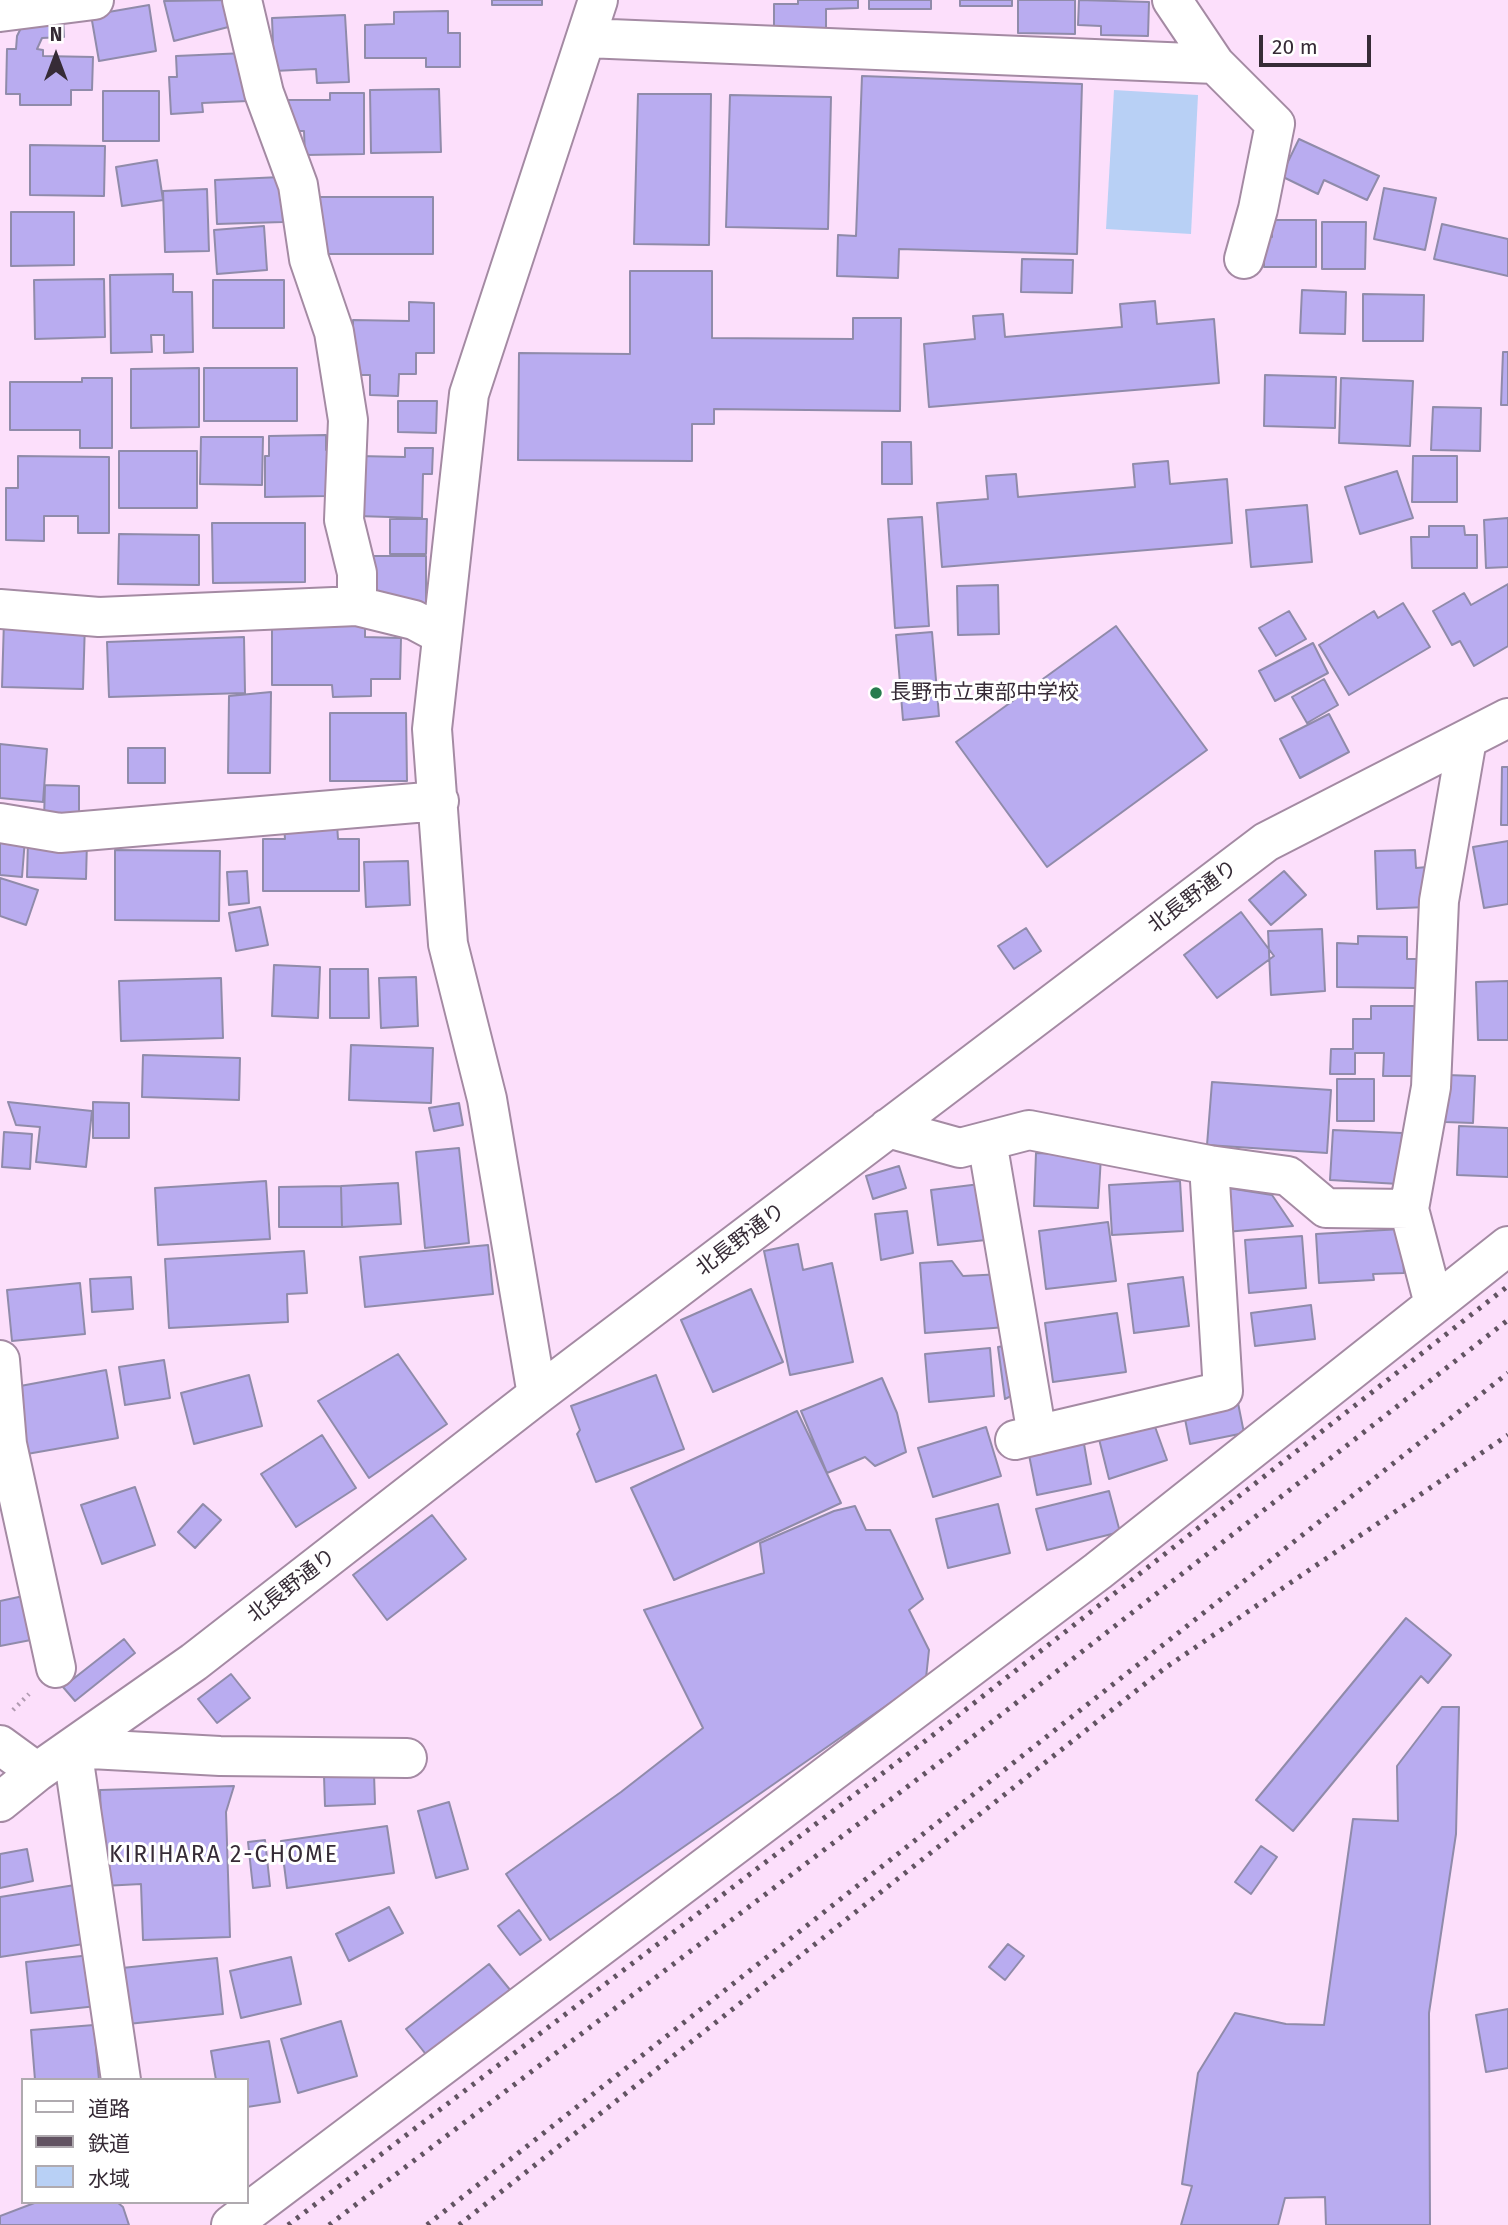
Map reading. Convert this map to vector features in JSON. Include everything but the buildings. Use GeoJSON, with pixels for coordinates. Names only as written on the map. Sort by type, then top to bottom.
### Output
{"type":"FeatureCollection","features":[{"type":"Feature","properties":{"kind":"street"},"geometry":{"type":"LineString","coordinates":[[0,12],[94,0]]}},
{"type":"Feature","properties":{"kind":"street"},"geometry":{"type":"LineString","coordinates":[[242,0],[264,93],[298,185],[309,259],[334,332],[348,420],[344,520],[357,573],[357,606]]}},
{"type":"Feature","properties":{"kind":"street"},"geometry":{"type":"LineString","coordinates":[[537,1395],[487,1099],[448,944],[432,729],[469,394],[598,0]]}},
{"type":"Feature","properties":{"kind":"street"},"geometry":{"type":"LineString","coordinates":[[1172,0],[1215,64],[1275,124],[1258,209],[1244,259]]}},
{"type":"Feature","properties":{"kind":"street"},"geometry":{"type":"LineString","coordinates":[[586,38],[1215,64]]}},
{"type":"Feature","properties":{"kind":"street"},"geometry":{"type":"LineString","coordinates":[[0,609],[99,617],[357,606],[414,621],[442,635]]}},
{"type":"Feature","properties":{"kind":"street","name":"北長野通り"},"geometry":{"type":"LineString","coordinates":[[0,1802],[37,1772],[194,1662],[537,1395],[1266,842],[1508,718]]}},
{"type":"Feature","properties":{"kind":"street"},"geometry":{"type":"LineString","coordinates":[[1434,1304],[1409,1209],[1431,1087],[1439,901],[1467,739]]}},
{"type":"Feature","properties":{"kind":"street"},"geometry":{"type":"LineString","coordinates":[[0,823],[60,833],[439,801]]}},
{"type":"Feature","properties":{"kind":"street"},"geometry":{"type":"LineString","coordinates":[[888,1128],[960,1147],[1029,1130],[1209,1166],[1288,1176],[1326,1208],[1409,1209]]}},
{"type":"Feature","properties":{"kind":"street"},"geometry":{"type":"LineString","coordinates":[[987,1141],[1026,1438],[1223,1391],[1209,1166]]}},
{"type":"Feature","properties":{"kind":"street"},"geometry":{"type":"LineString","coordinates":[[231,2225],[1098,1571],[1508,1245]]}},
{"type":"Feature","properties":{"kind":"street"},"geometry":{"type":"LineString","coordinates":[[0,1360],[7,1444],[56,1668]]}},
{"type":"Feature","properties":{"kind":"street"},"geometry":{"type":"LineString","coordinates":[[0,1745],[37,1772]]}},
{"type":"Feature","properties":{"kind":"street"},"geometry":{"type":"LineString","coordinates":[[121,2078],[72,1748],[220,1756],[407,1758]]}},
{"type":"Feature","properties":{"kind":"street"},"geometry":{"type":"LineString","coordinates":[[248,2181],[293,2179]]}},
{"type":"Feature","properties":{"kind":"water"},"geometry":{"type":"Polygon","coordinates":[[[1114,90],[1198,95],[1191,234],[1106,229],[1114,90]]]}},
{"type":"Feature","properties":{"kind":"railway"},"geometry":{"type":"LineString","coordinates":[[288,2225],[937,1732],[1508,1286]]}},
{"type":"Feature","properties":{"kind":"railway"},"geometry":{"type":"LineString","coordinates":[[329,2225],[948,1756],[1508,1320]]}},
{"type":"Feature","properties":{"kind":"railway"},"geometry":{"type":"LineString","coordinates":[[427,2225],[1508,1373]]}},
{"type":"Feature","properties":{"kind":"railway"},"geometry":{"type":"LineString","coordinates":[[459,2225],[1165,1668],[1508,1435]]}},
{"type":"Feature","properties":{"kind":"place","name":"長野市立東部中学校"},"geometry":{"type":"Point","coordinates":[876,693]}},
{"type":"Feature","properties":{"kind":"district","name":"KIRIHARA 2-CHOME"},"geometry":{"type":"Point","coordinates":[224,1856]}}]}
